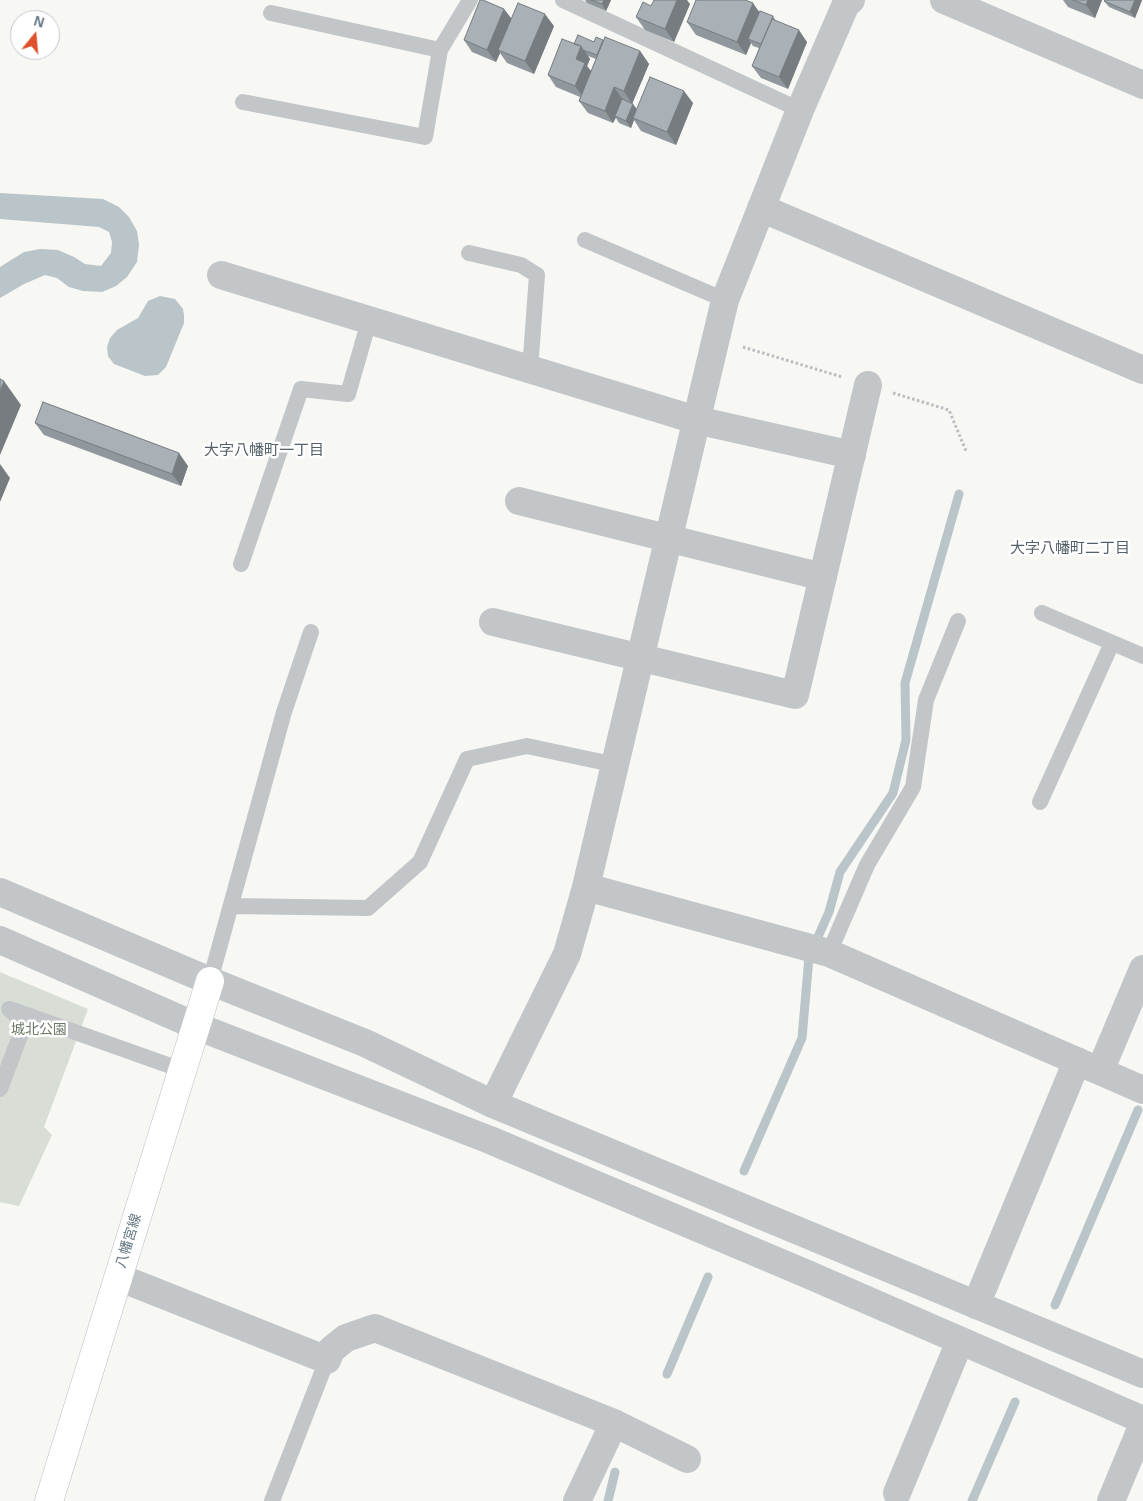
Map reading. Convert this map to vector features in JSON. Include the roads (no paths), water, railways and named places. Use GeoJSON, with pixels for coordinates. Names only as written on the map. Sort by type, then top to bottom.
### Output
{"type":"FeatureCollection","features":[{"type":"Feature","properties":{"kind":"main road","name":"八幡宮線"},"geometry":{"type":"LineString","coordinates":[[49,1501],[210,981]]}},
{"type":"Feature","properties":{"kind":"street"},"geometry":{"type":"LineString","coordinates":[[493,1104],[567,954],[586,887],[616,765],[725,300],[800,110],[846,4],[851,0]]}},
{"type":"Feature","properties":{"kind":"street"},"geometry":{"type":"LineString","coordinates":[[944,0],[1143,85]]}},
{"type":"Feature","properties":{"kind":"street"},"geometry":{"type":"LineString","coordinates":[[761,208],[1143,370]]}},
{"type":"Feature","properties":{"kind":"street"},"geometry":{"type":"LineString","coordinates":[[221,275],[696,420],[852,454]]}},
{"type":"Feature","properties":{"kind":"street"},"geometry":{"type":"LineString","coordinates":[[493,622],[795,695],[868,385]]}},
{"type":"Feature","properties":{"kind":"street"},"geometry":{"type":"LineString","coordinates":[[519,501],[823,577]]}},
{"type":"Feature","properties":{"kind":"street"},"geometry":{"type":"LineString","coordinates":[[586,887],[829,954],[1143,1090]]}},
{"type":"Feature","properties":{"kind":"street"},"geometry":{"type":"LineString","coordinates":[[0,892],[210,981],[365,1043],[493,1104],[1143,1374]]}},
{"type":"Feature","properties":{"kind":"street"},"geometry":{"type":"LineString","coordinates":[[0,940],[196,1026],[490,1140],[1143,1420]]}},
{"type":"Feature","properties":{"kind":"street"},"geometry":{"type":"LineString","coordinates":[[976,1305],[1089,1066],[1143,969]]}},
{"type":"Feature","properties":{"kind":"street"},"geometry":{"type":"LineString","coordinates":[[118,1277],[327,1360],[330,1350],[346,1338],[375,1328],[614,1423],[687,1459]]}},
{"type":"Feature","properties":{"kind":"street"},"geometry":{"type":"LineString","coordinates":[[897,1493],[960,1341]]}},
{"type":"Feature","properties":{"kind":"street"},"geometry":{"type":"LineString","coordinates":[[577,1501],[614,1423]]}},
{"type":"Feature","properties":{"kind":"street"},"geometry":{"type":"LineString","coordinates":[[1111,1501],[1143,1424]]}},
{"type":"Feature","properties":{"kind":"lane"},"geometry":{"type":"LineString","coordinates":[[243,102],[425,137],[440,50],[470,0]]}},
{"type":"Feature","properties":{"kind":"lane"},"geometry":{"type":"LineString","coordinates":[[563,0],[800,110]]}},
{"type":"Feature","properties":{"kind":"lane"},"geometry":{"type":"LineString","coordinates":[[270,13],[440,50]]}},
{"type":"Feature","properties":{"kind":"lane"},"geometry":{"type":"LineString","coordinates":[[585,240],[725,300]]}},
{"type":"Feature","properties":{"kind":"lane"},"geometry":{"type":"LineString","coordinates":[[469,253],[521,265],[537,275],[530,370]]}},
{"type":"Feature","properties":{"kind":"lane"},"geometry":{"type":"LineString","coordinates":[[241,564],[302,388],[348,394],[369,321]]}},
{"type":"Feature","properties":{"kind":"lane"},"geometry":{"type":"LineString","coordinates":[[1042,613],[1143,656]]}},
{"type":"Feature","properties":{"kind":"lane"},"geometry":{"type":"LineString","coordinates":[[829,954],[867,865],[913,787],[926,700],[958,621]]}},
{"type":"Feature","properties":{"kind":"lane"},"geometry":{"type":"LineString","coordinates":[[210,981],[284,712],[311,632]]}},
{"type":"Feature","properties":{"kind":"lane"},"geometry":{"type":"LineString","coordinates":[[1040,802],[1112,643]]}},
{"type":"Feature","properties":{"kind":"lane"},"geometry":{"type":"LineString","coordinates":[[231,906],[368,908],[420,862],[467,759],[527,746],[616,765]]}},
{"type":"Feature","properties":{"kind":"lane"},"geometry":{"type":"LineString","coordinates":[[5,1007],[182,1070]]}},
{"type":"Feature","properties":{"kind":"lane"},"geometry":{"type":"LineString","coordinates":[[0,1089],[23,1028],[22,1021],[5,1007]]}},
{"type":"Feature","properties":{"kind":"lane"},"geometry":{"type":"LineString","coordinates":[[272,1501],[327,1360]]}},
{"type":"Feature","properties":{"kind":"waterway"},"geometry":{"type":"LineString","coordinates":[[744,1171],[802,1038],[809,957],[829,912],[840,872],[893,793],[906,740],[905,683],[959,494]]}},
{"type":"Feature","properties":{"kind":"waterway"},"geometry":{"type":"LineString","coordinates":[[1055,1305],[1138,1110]]}},
{"type":"Feature","properties":{"kind":"waterway"},"geometry":{"type":"LineString","coordinates":[[667,1374],[708,1277]]}},
{"type":"Feature","properties":{"kind":"waterway"},"geometry":{"type":"LineString","coordinates":[[972,1501],[1015,1402]]}},
{"type":"Feature","properties":{"kind":"waterway"},"geometry":{"type":"LineString","coordinates":[[608,1501],[615,1472]]}},
{"type":"Feature","properties":{"kind":"district","name":"大字八幡町一丁目"},"geometry":{"type":"Point","coordinates":[264,451]}},
{"type":"Feature","properties":{"kind":"district","name":"大字八幡町二丁目"},"geometry":{"type":"Point","coordinates":[1070,549]}},
{"type":"Feature","properties":{"kind":"park label","name":"城北公園"},"geometry":{"type":"Point","coordinates":[39,1030]}}]}
